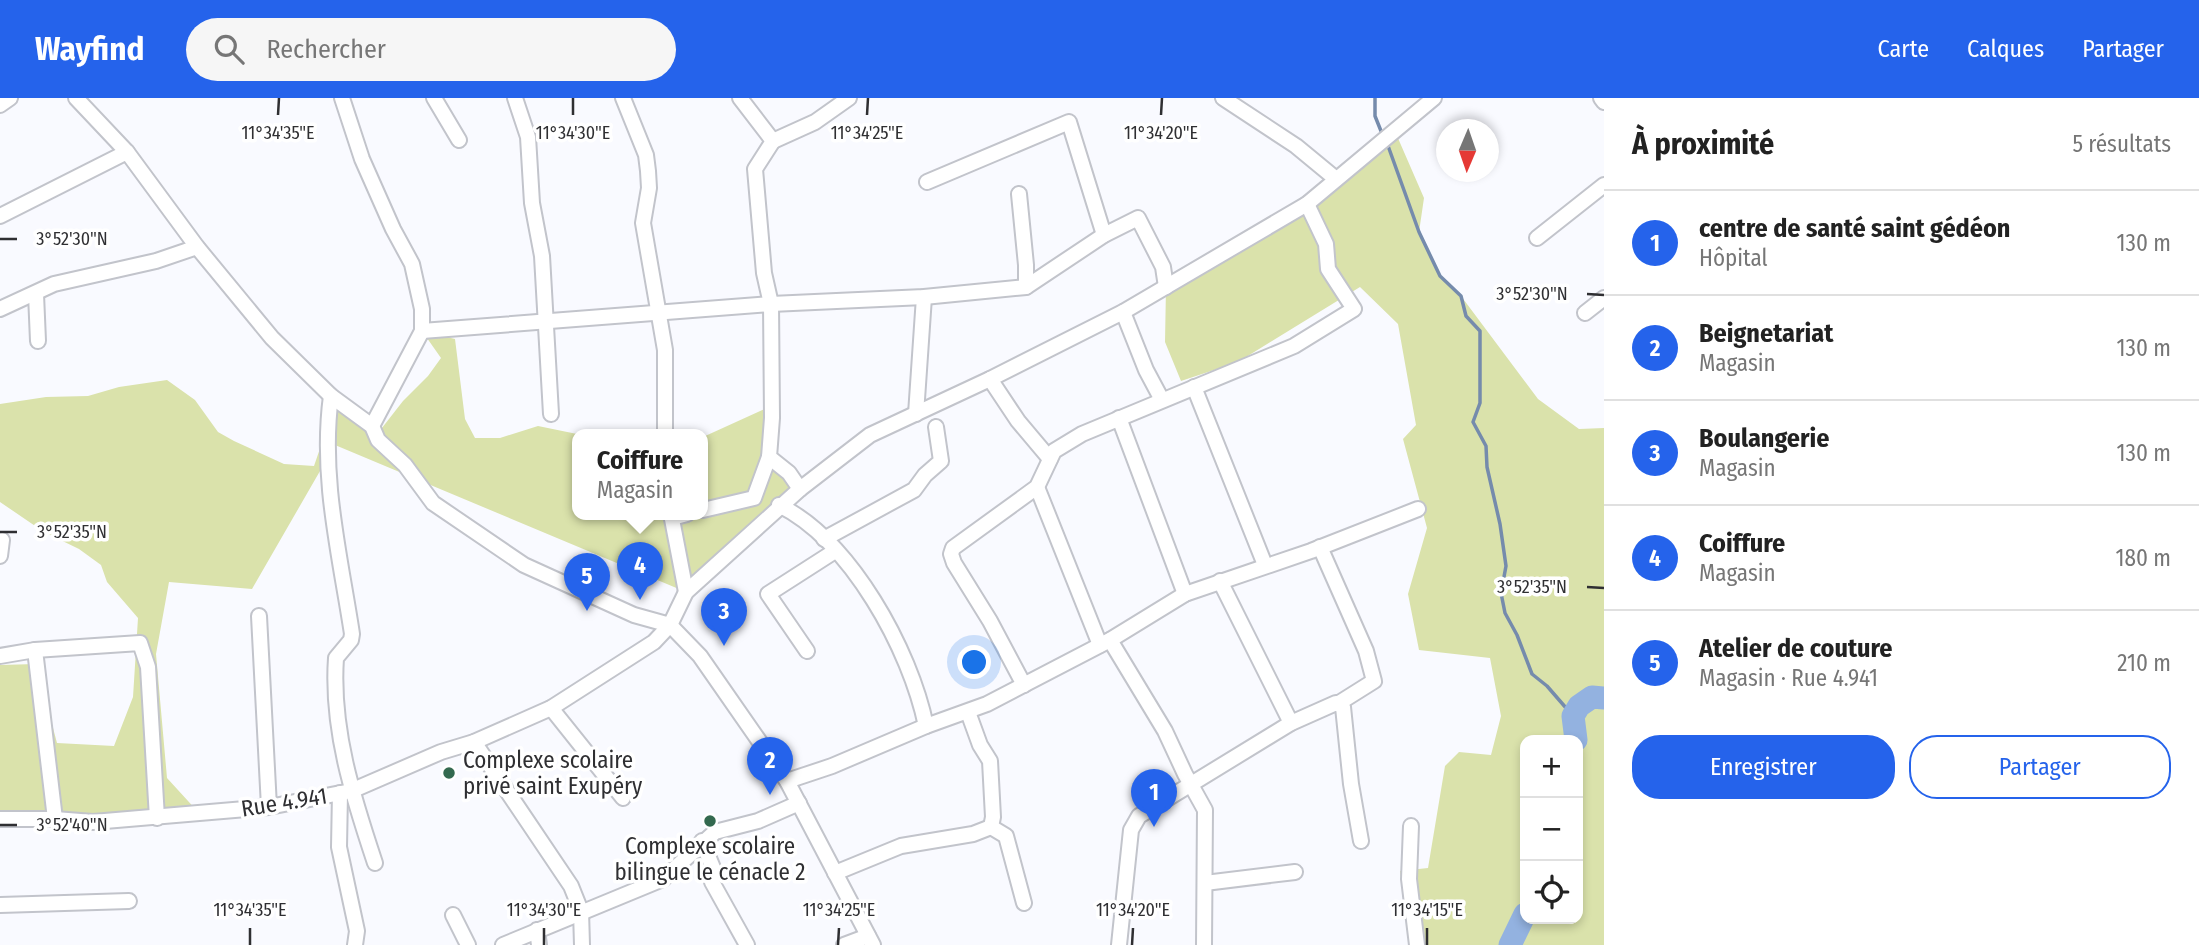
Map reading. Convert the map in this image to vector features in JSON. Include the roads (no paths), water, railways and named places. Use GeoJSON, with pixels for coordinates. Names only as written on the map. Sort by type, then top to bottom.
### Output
{"type":"FeatureCollection","features":[{"type":"Feature","properties":{"kind":"street"},"geometry":{"type":"LineString","coordinates":[[0,105],[10,98]]}},
{"type":"Feature","properties":{"kind":"street"},"geometry":{"type":"LineString","coordinates":[[76,98],[127,152],[197,247],[272,338],[331,396],[372,426],[378,440],[405,465],[433,503],[524,565],[634,615],[670,625],[701,656],[787,781],[870,940],[844,945]]}},
{"type":"Feature","properties":{"kind":"street"},"geometry":{"type":"LineString","coordinates":[[342,98],[362,159],[393,229],[412,264],[422,309],[422,331],[372,426]]}},
{"type":"Feature","properties":{"kind":"street"},"geometry":{"type":"LineString","coordinates":[[434,98],[459,140]]}},
{"type":"Feature","properties":{"kind":"street"},"geometry":{"type":"LineString","coordinates":[[515,98],[528,137],[532,203],[542,256],[551,414]]}},
{"type":"Feature","properties":{"kind":"street"},"geometry":{"type":"LineString","coordinates":[[624,98],[646,155],[648,171],[649,188],[643,223],[664,350],[665,429]]}},
{"type":"Feature","properties":{"kind":"street"},"geometry":{"type":"LineString","coordinates":[[740,98],[773,141]]}},
{"type":"Feature","properties":{"kind":"street"},"geometry":{"type":"LineString","coordinates":[[708,509],[754,498],[769,457],[772,418],[771,304],[764,272],[755,169],[773,141],[815,122],[849,98]]}},
{"type":"Feature","properties":{"kind":"street"},"geometry":{"type":"LineString","coordinates":[[1223,98],[1296,146],[1336,179]]}},
{"type":"Feature","properties":{"kind":"street"},"geometry":{"type":"LineString","coordinates":[[670,625],[686,592],[779,505],[870,435],[990,379],[1123,312],[1307,204],[1434,98]]}},
{"type":"Feature","properties":{"kind":"street"},"geometry":{"type":"LineString","coordinates":[[927,182],[1069,122],[1104,235]]}},
{"type":"Feature","properties":{"kind":"street"},"geometry":{"type":"LineString","coordinates":[[0,216],[127,152]]}},
{"type":"Feature","properties":{"kind":"street"},"geometry":{"type":"LineString","coordinates":[[1537,238],[1604,185]]}},
{"type":"Feature","properties":{"kind":"street"},"geometry":{"type":"LineString","coordinates":[[1018,194],[1026,286]]}},
{"type":"Feature","properties":{"kind":"street"},"geometry":{"type":"LineString","coordinates":[[1024,685],[990,621],[954,563],[951,554],[953,548],[1037,487],[1050,459],[1059,447],[1119,418],[1294,346],[1354,309],[1328,270],[1326,244],[1307,204]]}},
{"type":"Feature","properties":{"kind":"street"},"geometry":{"type":"LineString","coordinates":[[422,331],[771,304],[924,297],[1026,286],[1104,235],[1138,218],[1163,267],[1166,287]]}},
{"type":"Feature","properties":{"kind":"street"},"geometry":{"type":"LineString","coordinates":[[0,309],[54,284],[156,261],[197,247]]}},
{"type":"Feature","properties":{"kind":"street"},"geometry":{"type":"LineString","coordinates":[[36,293],[38,341]]}},
{"type":"Feature","properties":{"kind":"street"},"geometry":{"type":"LineString","coordinates":[[915,414],[924,297]]}},
{"type":"Feature","properties":{"kind":"street"},"geometry":{"type":"LineString","coordinates":[[1585,313],[1604,298]]}},
{"type":"Feature","properties":{"kind":"street"},"geometry":{"type":"LineString","coordinates":[[1123,312],[1146,370],[1162,400]]}},
{"type":"Feature","properties":{"kind":"street"},"geometry":{"type":"LineString","coordinates":[[990,379],[1018,421],[1050,459]]}},
{"type":"Feature","properties":{"kind":"street"},"geometry":{"type":"LineString","coordinates":[[1194,387],[1265,565]]}},
{"type":"Feature","properties":{"kind":"street"},"geometry":{"type":"LineString","coordinates":[[331,396],[327,423],[330,504],[352,634],[351,640],[336,658],[336,710],[345,792],[339,848],[357,931],[355,945]]}},
{"type":"Feature","properties":{"kind":"street"},"geometry":{"type":"LineString","coordinates":[[1119,418],[1185,594]]}},
{"type":"Feature","properties":{"kind":"street"},"geometry":{"type":"LineString","coordinates":[[824,539],[914,489],[941,461],[936,428]]}},
{"type":"Feature","properties":{"kind":"street"},"geometry":{"type":"LineString","coordinates":[[769,457],[789,472],[800,489]]}},
{"type":"Feature","properties":{"kind":"street"},"geometry":{"type":"LineString","coordinates":[[1037,487],[1105,642],[1165,731],[1205,810],[1204,945]]}},
{"type":"Feature","properties":{"kind":"street"},"geometry":{"type":"LineString","coordinates":[[779,505],[800,516],[863,584],[893,634],[915,686],[926,726]]}},
{"type":"Feature","properties":{"kind":"street"},"geometry":{"type":"LineString","coordinates":[[787,781],[968,712],[1105,642],[1185,594],[1320,547],[1418,509]]}},
{"type":"Feature","properties":{"kind":"street"},"geometry":{"type":"LineString","coordinates":[[672,520],[686,592]]}},
{"type":"Feature","properties":{"kind":"street"},"geometry":{"type":"LineString","coordinates":[[0,556],[2,540]]}},
{"type":"Feature","properties":{"kind":"street"},"geometry":{"type":"LineString","coordinates":[[1119,945],[1133,824],[1139,816],[1290,723],[1339,704],[1374,681],[1366,651],[1320,547]]}},
{"type":"Feature","properties":{"kind":"street"},"geometry":{"type":"LineString","coordinates":[[807,651],[768,594],[835,551]]}},
{"type":"Feature","properties":{"kind":"street"},"geometry":{"type":"LineString","coordinates":[[1220,582],[1290,723]]}},
{"type":"Feature","properties":{"kind":"street"},"geometry":{"type":"LineString","coordinates":[[259,616],[269,807]]}},
{"type":"Feature","properties":{"kind":"street","name":"Rue 4.941"},"geometry":{"type":"LineString","coordinates":[[0,819],[93,822],[157,818],[269,807],[345,792],[441,752],[474,742],[551,708],[654,642],[670,625]]}},
{"type":"Feature","properties":{"kind":"street"},"geometry":{"type":"LineString","coordinates":[[0,656],[35,650],[140,643],[148,667],[157,818]]}},
{"type":"Feature","properties":{"kind":"street"},"geometry":{"type":"LineString","coordinates":[[35,650],[55,819]]}},
{"type":"Feature","properties":{"kind":"street"},"geometry":{"type":"LineString","coordinates":[[1339,704],[1343,707],[1351,784],[1361,841]]}},
{"type":"Feature","properties":{"kind":"street"},"geometry":{"type":"LineString","coordinates":[[551,708],[623,798]]}},
{"type":"Feature","properties":{"kind":"street"},"geometry":{"type":"LineString","coordinates":[[968,712],[980,745],[990,761],[993,817],[991,827]]}},
{"type":"Feature","properties":{"kind":"street"},"geometry":{"type":"LineString","coordinates":[[474,742],[571,886],[581,911],[582,945]]}},
{"type":"Feature","properties":{"kind":"street"},"geometry":{"type":"LineString","coordinates":[[345,792],[375,863]]}},
{"type":"Feature","properties":{"kind":"street"},"geometry":{"type":"LineString","coordinates":[[503,945],[538,937],[581,911],[663,879],[715,832],[758,821],[799,803]]}},
{"type":"Feature","properties":{"kind":"street"},"geometry":{"type":"LineString","coordinates":[[1411,826],[1409,879],[1417,945]]}},
{"type":"Feature","properties":{"kind":"street"},"geometry":{"type":"LineString","coordinates":[[835,873],[901,846],[973,834],[991,827]]}},
{"type":"Feature","properties":{"kind":"street"},"geometry":{"type":"LineString","coordinates":[[991,827],[1006,836],[1024,904]]}},
{"type":"Feature","properties":{"kind":"street"},"geometry":{"type":"LineString","coordinates":[[702,841],[713,868],[712,882],[747,945]]}},
{"type":"Feature","properties":{"kind":"street"},"geometry":{"type":"LineString","coordinates":[[1205,883],[1295,872]]}},
{"type":"Feature","properties":{"kind":"street"},"geometry":{"type":"LineString","coordinates":[[0,905],[129,901]]}},
{"type":"Feature","properties":{"kind":"street"},"geometry":{"type":"LineString","coordinates":[[453,915],[468,945]]}},
{"type":"Feature","properties":{"kind":"waterway"},"geometry":{"type":"LineString","coordinates":[[1375,98],[1375,116],[1383,136]]}},
{"type":"Feature","properties":{"kind":"waterway"},"geometry":{"type":"LineString","coordinates":[[1387,143],[1419,232],[1440,276],[1461,296],[1466,316],[1480,331],[1480,403],[1473,422],[1486,446],[1487,467],[1500,524],[1506,566],[1501,593],[1505,613],[1532,674],[1547,686],[1573,716]]}},
{"type":"Feature","properties":{"kind":"waterway"},"geometry":{"type":"LineString","coordinates":[[1575,735],[1573,716],[1579,706],[1592,697],[1604,698]]}},
{"type":"Feature","properties":{"kind":"waterway"},"geometry":{"type":"LineString","coordinates":[[1510,945],[1520,924]]}},
{"type":"Feature","properties":{"kind":"place","name":"Coiffure"},"geometry":{"type":"Point","coordinates":[640,600]}},
{"type":"Feature","properties":{"kind":"place","name":"Atelier de couture"},"geometry":{"type":"Point","coordinates":[587,611]}},
{"type":"Feature","properties":{"kind":"place","name":"Boulangerie"},"geometry":{"type":"Point","coordinates":[724,646]}},
{"type":"Feature","properties":{"kind":"place","name":"Complexe scolaire privé saint Exupéry"},"geometry":{"type":"Point","coordinates":[449,773]}},
{"type":"Feature","properties":{"kind":"place","name":"Beignetariat"},"geometry":{"type":"Point","coordinates":[770,795]}},
{"type":"Feature","properties":{"kind":"place","name":"Complexe scolaire bilingue le cénacle 2"},"geometry":{"type":"Point","coordinates":[710,821]}},
{"type":"Feature","properties":{"kind":"place","name":"centre de santé saint gédéon"},"geometry":{"type":"Point","coordinates":[1154,827]}}]}
